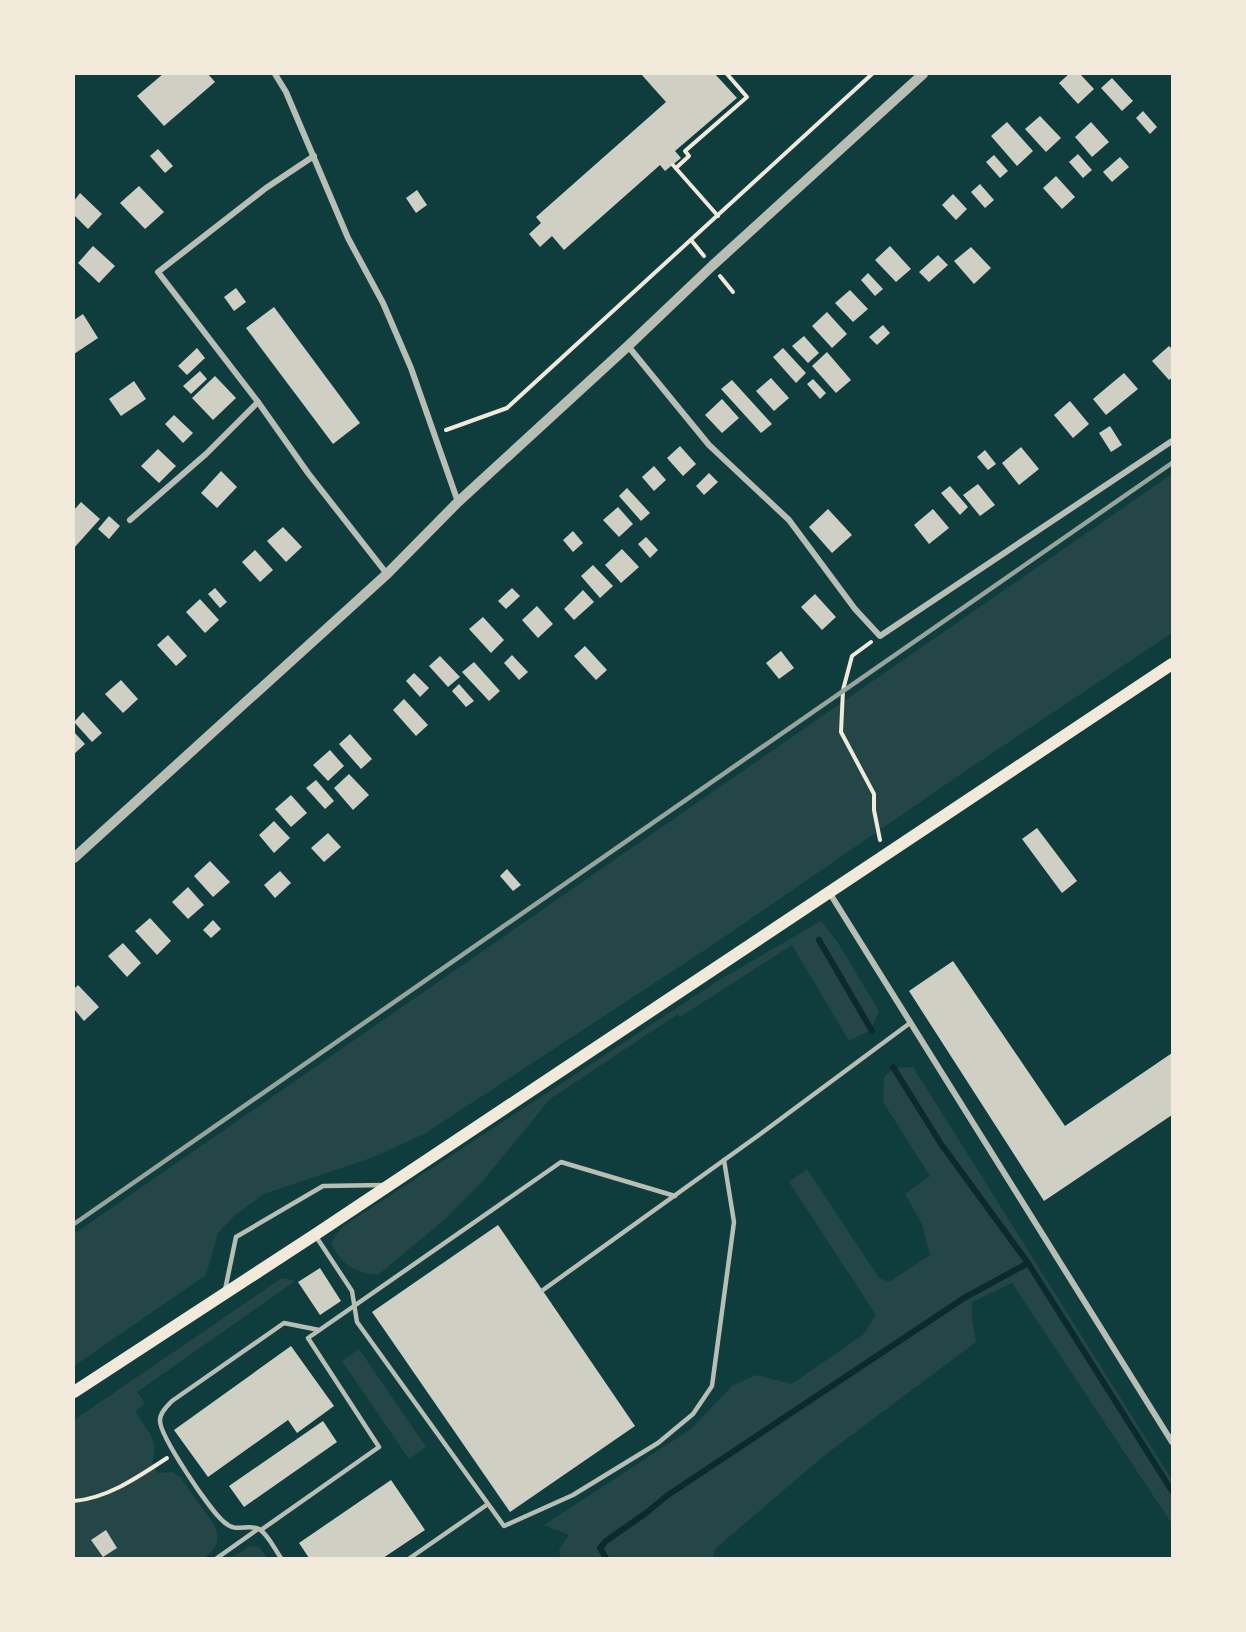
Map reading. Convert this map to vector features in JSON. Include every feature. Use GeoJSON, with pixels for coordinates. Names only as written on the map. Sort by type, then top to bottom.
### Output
{"type":"FeatureCollection","features":[{"type":"Feature","properties":{"kind":"main road"},"geometry":{"type":"LineString","coordinates":[[74,1392],[315,1235],[1173,663]]}},
{"type":"Feature","properties":{"kind":"street"},"geometry":{"type":"LineString","coordinates":[[275,74],[286,92],[348,238],[383,303],[411,368],[458,502]]}},
{"type":"Feature","properties":{"kind":"street"},"geometry":{"type":"LineString","coordinates":[[74,858],[387,574],[458,502],[923,74]]}},
{"type":"Feature","properties":{"kind":"street"},"geometry":{"type":"LineString","coordinates":[[314,156],[266,188],[159,272],[258,402],[308,473],[387,574]]}},
{"type":"Feature","properties":{"kind":"street"},"geometry":{"type":"LineString","coordinates":[[628,346],[709,445],[789,520],[855,609],[880,636],[1173,441]]}},
{"type":"Feature","properties":{"kind":"street"},"geometry":{"type":"LineString","coordinates":[[130,520],[206,454],[258,402]]}},
{"type":"Feature","properties":{"kind":"street"},"geometry":{"type":"LineString","coordinates":[[829,892],[1173,1443]]}},
{"type":"Feature","properties":{"kind":"lane"},"geometry":{"type":"LineString","coordinates":[[543,1290],[910,1023]]}},
{"type":"Feature","properties":{"kind":"lane"},"geometry":{"type":"LineString","coordinates":[[315,1235],[352,1291],[357,1322],[504,1526],[573,1495],[657,1443],[693,1414],[712,1386],[734,1222],[724,1160]]}},
{"type":"Feature","properties":{"kind":"lane"},"geometry":{"type":"LineString","coordinates":[[217,1558],[379,1447],[308,1338],[561,1162],[675,1196]]}},
{"type":"Feature","properties":{"kind":"lane"},"geometry":{"type":"LineString","coordinates":[[224,1295],[236,1237],[323,1186],[390,1185]]}},
{"type":"Feature","properties":{"kind":"lane"},"geometry":{"type":"LineString","coordinates":[[281,1558],[260,1530],[232,1528],[219,1518],[175,1453],[163,1432],[160,1420],[164,1409],[172,1401],[284,1323],[319,1330]]}},
{"type":"Feature","properties":{"kind":"lane"},"geometry":{"type":"LineString","coordinates":[[410,1558],[488,1504]]}},
{"type":"Feature","properties":{"kind":"path"},"geometry":{"type":"LineString","coordinates":[[718,216],[674,166],[689,156],[685,151],[747,97],[727,74]]}},
{"type":"Feature","properties":{"kind":"path"},"geometry":{"type":"LineString","coordinates":[[434,436],[507,408],[872,74]]}},
{"type":"Feature","properties":{"kind":"path"},"geometry":{"type":"LineString","coordinates":[[880,636],[852,656],[843,690],[841,732],[874,794],[874,810],[883,856]]}},
{"type":"Feature","properties":{"kind":"path"},"geometry":{"type":"LineString","coordinates":[[74,1501],[91,1499],[133,1480],[175,1453]]}},
{"type":"Feature","properties":{"kind":"shaded area"},"geometry":{"type":"Polygon","coordinates":[[[1172,474],[1172,633],[961,774],[714,944],[424,1134],[371,1158],[264,1194],[236,1214],[218,1233],[206,1275],[74,1366],[74,1234],[1172,474]]]}},
{"type":"Feature","properties":{"kind":"shaded area"},"geometry":{"type":"Polygon","coordinates":[[[821,921],[838,943],[879,1011],[871,1030],[849,1041],[792,945],[680,1017],[678,1014],[550,1099],[482,1182],[444,1220],[378,1275],[355,1270],[335,1251],[331,1243],[342,1227],[721,979],[821,921]]]}},
{"type":"Feature","properties":{"kind":"shaded area"},"geometry":{"type":"Polygon","coordinates":[[[913,1067],[1172,1480],[1172,1524],[1012,1283],[972,1302],[976,1342],[825,1455],[716,1548],[712,1558],[561,1558],[559,1550],[569,1535],[544,1525],[691,1429],[732,1386],[756,1375],[792,1384],[864,1334],[876,1315],[789,1182],[807,1169],[879,1278],[889,1282],[930,1255],[922,1224],[905,1194],[930,1176],[883,1102],[884,1077],[894,1068],[913,1067]]]}},
{"type":"Feature","properties":{"kind":"shaded area"},"geometry":{"type":"Polygon","coordinates":[[[282,1278],[295,1281],[137,1392],[145,1404],[135,1411],[153,1442],[152,1463],[158,1473],[172,1472],[180,1477],[215,1526],[217,1541],[214,1548],[204,1558],[74,1558],[74,1420],[282,1278]]]}},
{"type":"Feature","properties":{"kind":"shaded area"},"geometry":{"type":"Polygon","coordinates":[[[359,1349],[426,1447],[409,1459],[342,1361],[359,1349]]]}},
{"type":"Feature","properties":{"kind":"shaded area"},"geometry":{"type":"Polygon","coordinates":[[[250,1546],[259,1547],[267,1558],[232,1558],[250,1546]]]}},
{"type":"Feature","properties":{"kind":"building"},"geometry":{"type":"Polygon","coordinates":[[[163,74],[208,74],[215,82],[164,126],[137,96],[163,74]]]}},
{"type":"Feature","properties":{"kind":"building"},"geometry":{"type":"Polygon","coordinates":[[[641,74],[715,74],[737,98],[675,151],[681,158],[665,171],[660,165],[564,250],[552,236],[540,247],[529,234],[541,223],[536,217],[666,102],[641,74]]]}},
{"type":"Feature","properties":{"kind":"building"},"geometry":{"type":"Polygon","coordinates":[[[1069,74],[1080,74],[1094,89],[1078,104],[1059,83],[1069,74]]]}},
{"type":"Feature","properties":{"kind":"building"},"geometry":{"type":"Polygon","coordinates":[[[1112,78],[1133,101],[1122,111],[1101,88],[1112,78]]]}},
{"type":"Feature","properties":{"kind":"building"},"geometry":{"type":"Polygon","coordinates":[[[1143,111],[1157,127],[1150,134],[1136,118],[1143,111]]]}},
{"type":"Feature","properties":{"kind":"building"},"geometry":{"type":"Polygon","coordinates":[[[1040,116],[1061,138],[1046,152],[1025,129],[1040,116]]]}},
{"type":"Feature","properties":{"kind":"building"},"geometry":{"type":"Polygon","coordinates":[[[1007,122],[1033,151],[1017,166],[991,136],[1007,122]]]}},
{"type":"Feature","properties":{"kind":"building"},"geometry":{"type":"Polygon","coordinates":[[[1091,122],[1109,142],[1092,157],[1075,137],[1091,122]]]}},
{"type":"Feature","properties":{"kind":"building"},"geometry":{"type":"Polygon","coordinates":[[[158,149],[173,166],[165,173],[150,156],[158,149]]]}},
{"type":"Feature","properties":{"kind":"building"},"geometry":{"type":"Polygon","coordinates":[[[1078,154],[1092,170],[1083,178],[1069,162],[1078,154]]]}},
{"type":"Feature","properties":{"kind":"building"},"geometry":{"type":"Polygon","coordinates":[[[994,155],[1008,171],[1000,178],[986,162],[994,155]]]}},
{"type":"Feature","properties":{"kind":"building"},"geometry":{"type":"Polygon","coordinates":[[[1120,157],[1129,167],[1112,182],[1103,172],[1120,157]]]}},
{"type":"Feature","properties":{"kind":"building"},"geometry":{"type":"Polygon","coordinates":[[[1056,176],[1075,197],[1062,209],[1043,188],[1056,176]]]}},
{"type":"Feature","properties":{"kind":"building"},"geometry":{"type":"Polygon","coordinates":[[[980,184],[994,200],[985,208],[971,192],[980,184]]]}},
{"type":"Feature","properties":{"kind":"building"},"geometry":{"type":"Polygon","coordinates":[[[139,186],[164,212],[145,229],[120,203],[139,186]]]}},
{"type":"Feature","properties":{"kind":"building"},"geometry":{"type":"Polygon","coordinates":[[[417,190],[427,205],[416,213],[406,198],[417,190]]]}},
{"type":"Feature","properties":{"kind":"building"},"geometry":{"type":"Polygon","coordinates":[[[80,193],[102,214],[88,229],[74,215],[74,201],[80,193]]]}},
{"type":"Feature","properties":{"kind":"building"},"geometry":{"type":"Polygon","coordinates":[[[953,194],[967,209],[956,220],[942,205],[953,194]]]}},
{"type":"Feature","properties":{"kind":"building"},"geometry":{"type":"Polygon","coordinates":[[[93,246],[115,266],[99,283],[78,263],[93,246]]]}},
{"type":"Feature","properties":{"kind":"building"},"geometry":{"type":"Polygon","coordinates":[[[890,246],[911,269],[896,282],[875,260],[890,246]]]}},
{"type":"Feature","properties":{"kind":"building"},"geometry":{"type":"Polygon","coordinates":[[[971,247],[991,268],[974,284],[954,261],[971,247]]]}},
{"type":"Feature","properties":{"kind":"building"},"geometry":{"type":"Polygon","coordinates":[[[938,255],[948,265],[929,282],[919,272],[938,255]]]}},
{"type":"Feature","properties":{"kind":"building"},"geometry":{"type":"Polygon","coordinates":[[[868,273],[883,289],[875,296],[861,280],[868,273]]]}},
{"type":"Feature","properties":{"kind":"building"},"geometry":{"type":"Polygon","coordinates":[[[236,288],[246,302],[234,311],[224,297],[236,288]]]}},
{"type":"Feature","properties":{"kind":"building"},"geometry":{"type":"Polygon","coordinates":[[[850,290],[868,309],[853,322],[835,303],[850,290]]]}},
{"type":"Feature","properties":{"kind":"building"},"geometry":{"type":"Polygon","coordinates":[[[274,307],[360,423],[333,444],[246,328],[274,307]]]}},
{"type":"Feature","properties":{"kind":"building"},"geometry":{"type":"Polygon","coordinates":[[[827,312],[847,334],[832,348],[812,326],[827,312]]]}},
{"type":"Feature","properties":{"kind":"building"},"geometry":{"type":"Polygon","coordinates":[[[83,314],[98,338],[74,354],[74,320],[83,314]]]}},
{"type":"Feature","properties":{"kind":"building"},"geometry":{"type":"Polygon","coordinates":[[[883,325],[890,333],[877,345],[869,337],[883,325]]]}},
{"type":"Feature","properties":{"kind":"building"},"geometry":{"type":"Polygon","coordinates":[[[804,336],[819,353],[808,363],[792,346],[804,336]]]}},
{"type":"Feature","properties":{"kind":"building"},"geometry":{"type":"Polygon","coordinates":[[[1169,346],[1172,349],[1172,378],[1169,380],[1152,361],[1169,346]]]}},
{"type":"Feature","properties":{"kind":"building"},"geometry":{"type":"Polygon","coordinates":[[[197,348],[205,358],[187,375],[178,366],[197,348]]]}},
{"type":"Feature","properties":{"kind":"building"},"geometry":{"type":"Polygon","coordinates":[[[783,348],[806,373],[796,383],[773,357],[783,348]]]}},
{"type":"Feature","properties":{"kind":"building"},"geometry":{"type":"Polygon","coordinates":[[[827,352],[851,380],[836,393],[812,366],[827,352]]]}},
{"type":"Feature","properties":{"kind":"building"},"geometry":{"type":"Polygon","coordinates":[[[200,371],[207,379],[191,394],[183,386],[200,371]]]}},
{"type":"Feature","properties":{"kind":"building"},"geometry":{"type":"Polygon","coordinates":[[[1124,373],[1138,389],[1106,415],[1093,399],[1124,373]]]}},
{"type":"Feature","properties":{"kind":"building"},"geometry":{"type":"Polygon","coordinates":[[[215,376],[236,398],[213,420],[192,398],[215,376]]]}},
{"type":"Feature","properties":{"kind":"building"},"geometry":{"type":"Polygon","coordinates":[[[771,378],[789,398],[774,411],[756,391],[771,378]]]}},
{"type":"Feature","properties":{"kind":"building"},"geometry":{"type":"Polygon","coordinates":[[[813,379],[826,393],[820,399],[807,384],[813,379]]]}},
{"type":"Feature","properties":{"kind":"building"},"geometry":{"type":"Polygon","coordinates":[[[732,380],[772,424],[761,433],[721,389],[732,380]]]}},
{"type":"Feature","properties":{"kind":"building"},"geometry":{"type":"Polygon","coordinates":[[[134,381],[146,399],[121,416],[109,399],[134,381]]]}},
{"type":"Feature","properties":{"kind":"building"},"geometry":{"type":"Polygon","coordinates":[[[722,399],[739,418],[722,433],[705,415],[722,399]]]}},
{"type":"Feature","properties":{"kind":"building"},"geometry":{"type":"Polygon","coordinates":[[[1070,401],[1089,424],[1073,438],[1054,415],[1070,401]]]}},
{"type":"Feature","properties":{"kind":"building"},"geometry":{"type":"Polygon","coordinates":[[[174,415],[193,433],[183,443],[165,424],[174,415]]]}},
{"type":"Feature","properties":{"kind":"building"},"geometry":{"type":"Polygon","coordinates":[[[1110,426],[1122,445],[1111,452],[1099,433],[1110,426]]]}},
{"type":"Feature","properties":{"kind":"building"},"geometry":{"type":"Polygon","coordinates":[[[680,446],[696,464],[683,476],[667,458],[680,446]]]}},
{"type":"Feature","properties":{"kind":"building"},"geometry":{"type":"Polygon","coordinates":[[[1021,447],[1039,469],[1019,485],[1002,463],[1021,447]]]}},
{"type":"Feature","properties":{"kind":"building"},"geometry":{"type":"Polygon","coordinates":[[[158,449],[176,466],[159,483],[141,466],[158,449]]]}},
{"type":"Feature","properties":{"kind":"building"},"geometry":{"type":"Polygon","coordinates":[[[985,450],[996,464],[988,470],[977,457],[985,450]]]}},
{"type":"Feature","properties":{"kind":"building"},"geometry":{"type":"Polygon","coordinates":[[[654,466],[666,480],[654,491],[642,477],[654,466]]]}},
{"type":"Feature","properties":{"kind":"building"},"geometry":{"type":"Polygon","coordinates":[[[221,471],[237,487],[217,508],[201,493],[221,471]]]}},
{"type":"Feature","properties":{"kind":"building"},"geometry":{"type":"Polygon","coordinates":[[[709,473],[718,482],[704,495],[696,486],[709,473]]]}},
{"type":"Feature","properties":{"kind":"building"},"geometry":{"type":"Polygon","coordinates":[[[978,484],[995,505],[980,516],[963,495],[978,484]]]}},
{"type":"Feature","properties":{"kind":"building"},"geometry":{"type":"Polygon","coordinates":[[[950,486],[968,507],[960,515],[941,493],[950,486]]]}},
{"type":"Feature","properties":{"kind":"building"},"geometry":{"type":"Polygon","coordinates":[[[627,488],[650,513],[641,521],[619,496],[627,488]]]}},
{"type":"Feature","properties":{"kind":"building"},"geometry":{"type":"Polygon","coordinates":[[[81,502],[100,519],[74,548],[74,510],[81,502]]]}},
{"type":"Feature","properties":{"kind":"building"},"geometry":{"type":"Polygon","coordinates":[[[618,507],[633,524],[619,537],[603,520],[618,507]]]}},
{"type":"Feature","properties":{"kind":"building"},"geometry":{"type":"Polygon","coordinates":[[[828,509],[852,535],[832,553],[809,527],[828,509]]]}},
{"type":"Feature","properties":{"kind":"building"},"geometry":{"type":"Polygon","coordinates":[[[933,509],[949,528],[929,544],[914,525],[933,509]]]}},
{"type":"Feature","properties":{"kind":"building"},"geometry":{"type":"Polygon","coordinates":[[[109,516],[120,526],[109,539],[98,529],[109,516]]]}},
{"type":"Feature","properties":{"kind":"building"},"geometry":{"type":"Polygon","coordinates":[[[283,527],[302,547],[286,562],[267,541],[283,527]]]}},
{"type":"Feature","properties":{"kind":"building"},"geometry":{"type":"Polygon","coordinates":[[[573,531],[583,543],[573,552],[563,540],[573,531]]]}},
{"type":"Feature","properties":{"kind":"building"},"geometry":{"type":"Polygon","coordinates":[[[646,537],[658,550],[650,558],[638,544],[646,537]]]}},
{"type":"Feature","properties":{"kind":"building"},"geometry":{"type":"Polygon","coordinates":[[[622,549],[639,567],[621,583],[605,565],[622,549]]]}},
{"type":"Feature","properties":{"kind":"building"},"geometry":{"type":"Polygon","coordinates":[[[255,550],[273,570],[260,582],[242,562],[255,550]]]}},
{"type":"Feature","properties":{"kind":"building"},"geometry":{"type":"Polygon","coordinates":[[[593,565],[613,586],[600,598],[581,576],[593,565]]]}},
{"type":"Feature","properties":{"kind":"building"},"geometry":{"type":"Polygon","coordinates":[[[215,588],[227,602],[220,608],[208,594],[215,588]]]}},
{"type":"Feature","properties":{"kind":"building"},"geometry":{"type":"Polygon","coordinates":[[[512,588],[520,596],[506,609],[498,601],[512,588]]]}},
{"type":"Feature","properties":{"kind":"building"},"geometry":{"type":"Polygon","coordinates":[[[583,590],[594,602],[574,620],[564,609],[583,590]]]}},
{"type":"Feature","properties":{"kind":"building"},"geometry":{"type":"Polygon","coordinates":[[[815,594],[836,617],[822,630],[801,607],[815,594]]]}},
{"type":"Feature","properties":{"kind":"building"},"geometry":{"type":"Polygon","coordinates":[[[200,599],[219,620],[205,633],[186,612],[200,599]]]}},
{"type":"Feature","properties":{"kind":"building"},"geometry":{"type":"Polygon","coordinates":[[[537,606],[553,624],[538,638],[522,620],[537,606]]]}},
{"type":"Feature","properties":{"kind":"building"},"geometry":{"type":"Polygon","coordinates":[[[483,617],[504,640],[491,653],[469,629],[483,617]]]}},
{"type":"Feature","properties":{"kind":"building"},"geometry":{"type":"Polygon","coordinates":[[[168,635],[187,656],[176,666],[157,645],[168,635]]]}},
{"type":"Feature","properties":{"kind":"building"},"geometry":{"type":"Polygon","coordinates":[[[585,646],[607,670],[596,680],[574,656],[585,646]]]}},
{"type":"Feature","properties":{"kind":"building"},"geometry":{"type":"Polygon","coordinates":[[[781,651],[794,668],[779,679],[766,663],[781,651]]]}},
{"type":"Feature","properties":{"kind":"building"},"geometry":{"type":"Polygon","coordinates":[[[512,655],[528,672],[519,680],[504,663],[512,655]]]}},
{"type":"Feature","properties":{"kind":"building"},"geometry":{"type":"Polygon","coordinates":[[[440,656],[460,677],[448,687],[429,666],[440,656]]]}},
{"type":"Feature","properties":{"kind":"building"},"geometry":{"type":"Polygon","coordinates":[[[474,662],[500,691],[489,701],[462,672],[474,662]]]}},
{"type":"Feature","properties":{"kind":"building"},"geometry":{"type":"Polygon","coordinates":[[[414,673],[429,688],[420,697],[406,681],[414,673]]]}},
{"type":"Feature","properties":{"kind":"building"},"geometry":{"type":"Polygon","coordinates":[[[121,680],[138,699],[123,713],[105,694],[121,680]]]}},
{"type":"Feature","properties":{"kind":"building"},"geometry":{"type":"Polygon","coordinates":[[[459,684],[474,701],[466,707],[452,691],[459,684]]]}},
{"type":"Feature","properties":{"kind":"building"},"geometry":{"type":"Polygon","coordinates":[[[404,699],[428,725],[416,736],[393,710],[404,699]]]}},
{"type":"Feature","properties":{"kind":"building"},"geometry":{"type":"Polygon","coordinates":[[[83,712],[102,733],[92,742],[74,722],[83,712]]]}},
{"type":"Feature","properties":{"kind":"building"},"geometry":{"type":"Polygon","coordinates":[[[74,732],[85,744],[74,754],[74,732]]]}},
{"type":"Feature","properties":{"kind":"building"},"geometry":{"type":"Polygon","coordinates":[[[350,734],[372,759],[361,769],[339,744],[350,734]]]}},
{"type":"Feature","properties":{"kind":"building"},"geometry":{"type":"Polygon","coordinates":[[[330,750],[344,766],[328,781],[313,765],[330,750]]]}},
{"type":"Feature","properties":{"kind":"building"},"geometry":{"type":"Polygon","coordinates":[[[349,774],[369,795],[353,810],[334,788],[349,774]]]}},
{"type":"Feature","properties":{"kind":"building"},"geometry":{"type":"Polygon","coordinates":[[[316,780],[334,801],[325,809],[306,788],[316,780]]]}},
{"type":"Feature","properties":{"kind":"building"},"geometry":{"type":"Polygon","coordinates":[[[291,795],[307,813],[291,827],[275,809],[291,795]]]}},
{"type":"Feature","properties":{"kind":"building"},"geometry":{"type":"Polygon","coordinates":[[[274,821],[290,838],[274,853],[259,835],[274,821]]]}},
{"type":"Feature","properties":{"kind":"building"},"geometry":{"type":"Polygon","coordinates":[[[1037,828],[1077,881],[1062,893],[1022,839],[1037,828]]]}},
{"type":"Feature","properties":{"kind":"building"},"geometry":{"type":"Polygon","coordinates":[[[328,833],[341,847],[324,862],[311,848],[328,833]]]}},
{"type":"Feature","properties":{"kind":"building"},"geometry":{"type":"Polygon","coordinates":[[[210,861],[230,882],[213,897],[194,876],[210,861]]]}},
{"type":"Feature","properties":{"kind":"building"},"geometry":{"type":"Polygon","coordinates":[[[507,869],[521,885],[513,891],[500,876],[507,869]]]}},
{"type":"Feature","properties":{"kind":"building"},"geometry":{"type":"Polygon","coordinates":[[[280,871],[291,883],[275,898],[264,885],[280,871]]]}},
{"type":"Feature","properties":{"kind":"building"},"geometry":{"type":"Polygon","coordinates":[[[188,887],[204,905],[188,919],[172,902],[188,887]]]}},
{"type":"Feature","properties":{"kind":"building"},"geometry":{"type":"Polygon","coordinates":[[[150,918],[171,941],[157,955],[135,931],[150,918]]]}},
{"type":"Feature","properties":{"kind":"building"},"geometry":{"type":"Polygon","coordinates":[[[213,920],[221,929],[211,938],[203,930],[213,920]]]}},
{"type":"Feature","properties":{"kind":"building"},"geometry":{"type":"Polygon","coordinates":[[[123,943],[141,963],[127,977],[108,956],[123,943]]]}},
{"type":"Feature","properties":{"kind":"building"},"geometry":{"type":"Polygon","coordinates":[[[953,961],[1065,1126],[1172,1053],[1172,1115],[1044,1201],[909,991],[953,961]]]}},
{"type":"Feature","properties":{"kind":"building"},"geometry":{"type":"Polygon","coordinates":[[[78,985],[99,1007],[84,1021],[74,1009],[74,989],[78,985]]]}},
{"type":"Feature","properties":{"kind":"building"},"geometry":{"type":"Polygon","coordinates":[[[498,1225],[635,1426],[510,1512],[372,1312],[498,1225]]]}},
{"type":"Feature","properties":{"kind":"building"},"geometry":{"type":"Polygon","coordinates":[[[320,1268],[341,1301],[320,1315],[298,1282],[320,1268]]]}},
{"type":"Feature","properties":{"kind":"building"},"geometry":{"type":"Polygon","coordinates":[[[291,1346],[334,1406],[297,1433],[288,1420],[208,1477],[174,1430],[291,1346]]]}},
{"type":"Feature","properties":{"kind":"building"},"geometry":{"type":"Polygon","coordinates":[[[323,1421],[337,1442],[244,1507],[229,1486],[323,1421]]]}},
{"type":"Feature","properties":{"kind":"building"},"geometry":{"type":"Polygon","coordinates":[[[391,1480],[425,1530],[383,1558],[309,1558],[299,1543],[391,1480]]]}},
{"type":"Feature","properties":{"kind":"building"},"geometry":{"type":"Polygon","coordinates":[[[106,1530],[117,1548],[103,1557],[91,1540],[106,1530]]]}},
{"type":"Feature","properties":{"kind":"waterway"},"geometry":{"type":"LineString","coordinates":[[819,940],[872,1031]]}},
{"type":"Feature","properties":{"kind":"waterway"},"geometry":{"type":"LineString","coordinates":[[893,1067],[941,1144],[1028,1263],[1172,1491]]}},
{"type":"Feature","properties":{"kind":"waterway"},"geometry":{"type":"LineString","coordinates":[[606,1558],[600,1548],[606,1541],[668,1495],[964,1298],[1028,1263]]}},
{"type":"Feature","properties":{"kind":"railway"},"geometry":{"type":"LineString","coordinates":[[74,1224],[1172,463]]}}]}
